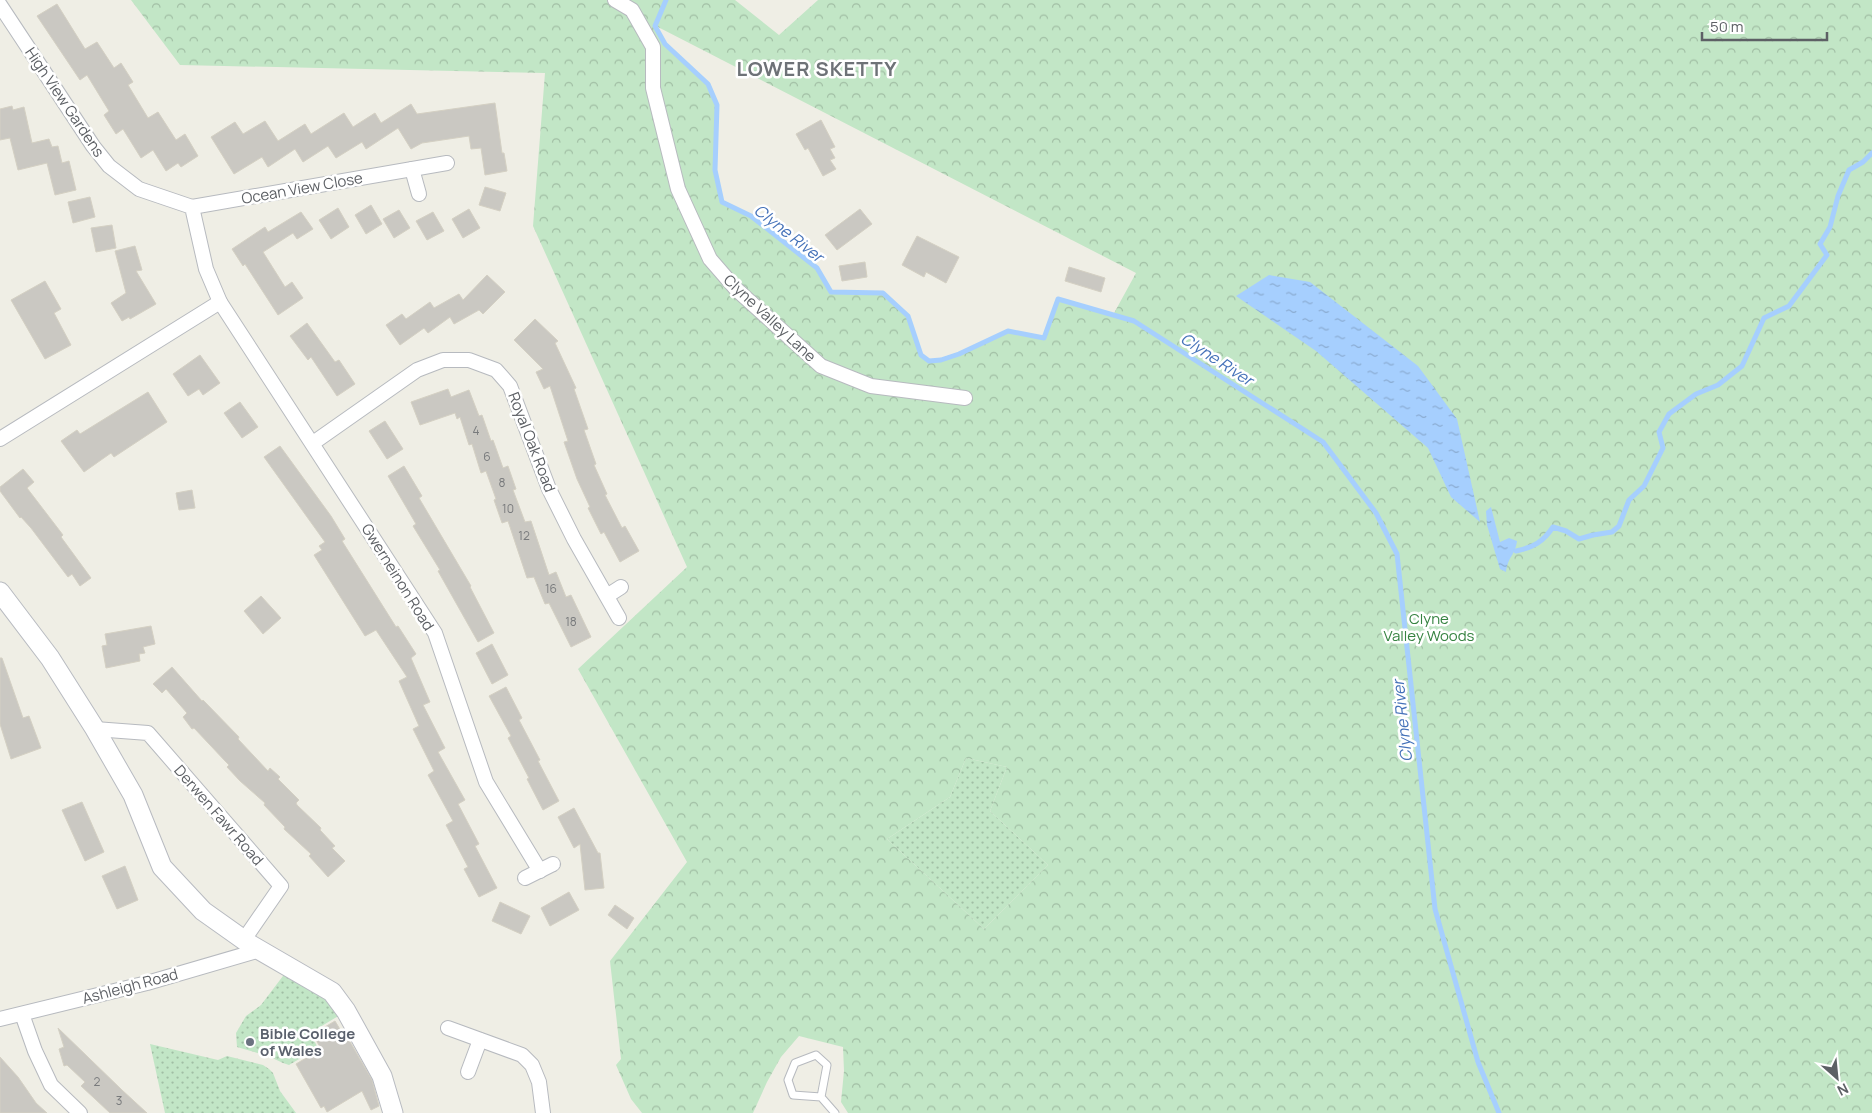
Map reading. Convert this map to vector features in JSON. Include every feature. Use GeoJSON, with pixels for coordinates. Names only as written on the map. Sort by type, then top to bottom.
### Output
{"type":"FeatureCollection","features":[{"type":"Feature","properties":{"kind":"main road"},"geometry":{"type":"LineString","coordinates":[[0,592],[50,658],[95,729],[132,795],[162,867],[202,911],[243,941],[332,992],[346,1010],[382,1076],[393,1113]]}},
{"type":"Feature","properties":{"kind":"street","name":"Clyne Valley Lane"},"geometry":{"type":"LineString","coordinates":[[615,0],[632,10],[653,47],[653,88],[678,189],[710,259],[736,289],[821,366],[871,386],[965,398]]}},
{"type":"Feature","properties":{"kind":"street","name":"High View Gardens"},"geometry":{"type":"LineString","coordinates":[[4,4],[93,146],[110,166],[138,189],[192,207]]}},
{"type":"Feature","properties":{"kind":"street","name":"Ocean View Close"},"geometry":{"type":"LineString","coordinates":[[192,207],[447,163]]}},
{"type":"Feature","properties":{"kind":"street"},"geometry":{"type":"LineString","coordinates":[[412,169],[419,194]]}},
{"type":"Feature","properties":{"kind":"street","name":"Gwerneinon Road"},"geometry":{"type":"LineString","coordinates":[[192,207],[206,269],[220,302],[313,443],[434,633],[486,782],[540,871]]}},
{"type":"Feature","properties":{"kind":"street"},"geometry":{"type":"LineString","coordinates":[[0,439],[220,302]]}},
{"type":"Feature","properties":{"kind":"street","name":"Royal Oak Road"},"geometry":{"type":"LineString","coordinates":[[313,443],[417,370],[443,360],[469,360],[496,370],[510,386],[549,489],[574,539],[619,618]]}},
{"type":"Feature","properties":{"kind":"street"},"geometry":{"type":"LineString","coordinates":[[607,596],[621,587]]}},
{"type":"Feature","properties":{"kind":"street","name":"Derwen Fawr Road"},"geometry":{"type":"LineString","coordinates":[[95,729],[148,733],[281,886],[243,941]]}},
{"type":"Feature","properties":{"kind":"street"},"geometry":{"type":"LineString","coordinates":[[525,878],[552,864]]}},
{"type":"Feature","properties":{"kind":"street","name":"Ashleigh Road"},"geometry":{"type":"LineString","coordinates":[[0,1019],[147,983],[260,950]]}},
{"type":"Feature","properties":{"kind":"street"},"geometry":{"type":"LineString","coordinates":[[22,1014],[35,1051],[51,1085],[80,1113]]}},
{"type":"Feature","properties":{"kind":"street"},"geometry":{"type":"LineString","coordinates":[[448,1028],[522,1055],[532,1065],[539,1082],[543,1113]]}},
{"type":"Feature","properties":{"kind":"street"},"geometry":{"type":"LineString","coordinates":[[468,1072],[480,1040]]}},
{"type":"Feature","properties":{"kind":"lane"},"geometry":{"type":"LineString","coordinates":[[821,1097],[826,1065],[816,1055],[795,1063],[788,1080],[793,1095],[821,1097],[835,1113]]}},
{"type":"Feature","properties":{"kind":"green space","name":"Clyne Valley Woods"},"geometry":{"type":"Polygon","coordinates":[[[131,0],[735,0],[779,35],[818,0],[1872,0],[1872,1113],[848,1113],[841,1102],[844,1071],[843,1047],[799,1036],[781,1057],[753,1113],[642,1113],[631,1099],[616,1065],[621,1059],[610,961],[687,862],[578,669],[687,567],[533,226],[545,73],[180,65],[131,0]],[[656,26],[665,44],[708,84],[717,105],[715,170],[722,202],[751,216],[817,268],[831,292],[883,293],[908,316],[921,355],[929,361],[941,360],[959,354],[1008,331],[1044,338],[1058,299],[1113,315],[1136,273],[656,26]],[[966,758],[950,797],[887,839],[984,929],[1048,865],[990,811],[1007,767],[966,758]]]}},
{"type":"Feature","properties":{"kind":"green space"},"geometry":{"type":"Polygon","coordinates":[[[966,758],[1007,767],[990,811],[1048,865],[984,929],[887,839],[950,797],[966,758]]]}},
{"type":"Feature","properties":{"kind":"green space"},"geometry":{"type":"Polygon","coordinates":[[[286,972],[326,996],[340,1015],[310,1033],[318,1048],[289,1065],[268,1056],[237,1047],[236,1033],[246,1016],[261,1005],[286,972]]]}},
{"type":"Feature","properties":{"kind":"green space"},"geometry":{"type":"Polygon","coordinates":[[[150,1044],[218,1060],[227,1056],[263,1065],[273,1073],[280,1091],[296,1113],[165,1113],[150,1044]]]}},
{"type":"Feature","properties":{"kind":"water"},"geometry":{"type":"Polygon","coordinates":[[[1269,275],[1310,282],[1418,366],[1457,419],[1480,522],[1451,497],[1428,448],[1316,351],[1236,296],[1269,275]]]}},
{"type":"Feature","properties":{"kind":"water"},"geometry":{"type":"Polygon","coordinates":[[[1491,507],[1500,542],[1509,538],[1517,541],[1506,572],[1500,569],[1487,525],[1486,511],[1491,507]]]}},
{"type":"Feature","properties":{"kind":"building"},"geometry":{"type":"Polygon","coordinates":[[[57,4],[85,49],[97,42],[114,68],[121,63],[133,82],[128,85],[148,118],[158,112],[176,140],[185,134],[198,156],[181,167],[178,163],[166,171],[153,150],[141,158],[123,129],[116,134],[104,115],[109,111],[87,75],[80,80],[37,16],[57,4]]]}},
{"type":"Feature","properties":{"kind":"building"},"geometry":{"type":"Polygon","coordinates":[[[495,103],[502,153],[504,153],[507,171],[485,175],[481,148],[471,149],[469,136],[422,143],[411,149],[398,128],[366,149],[362,142],[336,158],[328,146],[303,162],[295,149],[268,167],[262,157],[234,174],[211,137],[235,122],[243,134],[265,121],[278,141],[305,124],[311,134],[344,113],[353,127],[375,113],[381,123],[411,104],[417,114],[495,103]]]}},
{"type":"Feature","properties":{"kind":"building"},"geometry":{"type":"Polygon","coordinates":[[[12,106],[13,110],[24,107],[32,143],[49,139],[52,147],[58,146],[62,163],[69,161],[76,190],[55,195],[47,163],[18,170],[10,138],[0,140],[0,109],[12,106]]]}},
{"type":"Feature","properties":{"kind":"building"},"geometry":{"type":"Polygon","coordinates":[[[821,120],[835,147],[830,149],[835,158],[830,160],[836,169],[823,176],[808,148],[805,150],[796,134],[821,120]]]}},
{"type":"Feature","properties":{"kind":"building"},"geometry":{"type":"Polygon","coordinates":[[[485,187],[506,193],[500,211],[479,205],[485,187]]]}},
{"type":"Feature","properties":{"kind":"building"},"geometry":{"type":"Polygon","coordinates":[[[90,197],[95,217],[73,223],[68,202],[90,197]]]}},
{"type":"Feature","properties":{"kind":"building"},"geometry":{"type":"Polygon","coordinates":[[[371,205],[382,224],[366,234],[355,215],[371,205]]]}},
{"type":"Feature","properties":{"kind":"building"},"geometry":{"type":"Polygon","coordinates":[[[338,208],[349,227],[331,239],[319,220],[338,208]]]}},
{"type":"Feature","properties":{"kind":"building"},"geometry":{"type":"Polygon","coordinates":[[[469,209],[480,228],[463,238],[452,219],[469,209]]]}},
{"type":"Feature","properties":{"kind":"building"},"geometry":{"type":"Polygon","coordinates":[[[860,209],[872,224],[837,250],[825,235],[860,209]]]}},
{"type":"Feature","properties":{"kind":"building"},"geometry":{"type":"Polygon","coordinates":[[[399,210],[410,228],[394,238],[383,219],[399,210]]]}},
{"type":"Feature","properties":{"kind":"building"},"geometry":{"type":"Polygon","coordinates":[[[301,212],[313,229],[297,239],[293,233],[263,252],[285,287],[292,282],[303,298],[278,315],[245,264],[243,266],[232,249],[265,227],[268,232],[301,212]]]}},
{"type":"Feature","properties":{"kind":"building"},"geometry":{"type":"Polygon","coordinates":[[[433,212],[444,231],[427,240],[416,221],[433,212]]]}},
{"type":"Feature","properties":{"kind":"building"},"geometry":{"type":"Polygon","coordinates":[[[112,225],[116,248],[96,252],[91,228],[112,225]]]}},
{"type":"Feature","properties":{"kind":"building"},"geometry":{"type":"Polygon","coordinates":[[[917,236],[959,257],[946,283],[926,272],[924,277],[902,265],[917,236]]]}},
{"type":"Feature","properties":{"kind":"building"},"geometry":{"type":"Polygon","coordinates":[[[135,246],[142,270],[136,271],[156,304],[130,319],[129,317],[122,321],[111,303],[126,293],[115,251],[135,246]]]}},
{"type":"Feature","properties":{"kind":"building"},"geometry":{"type":"Polygon","coordinates":[[[865,262],[867,277],[842,281],[839,266],[865,262]]]}},
{"type":"Feature","properties":{"kind":"building"},"geometry":{"type":"Polygon","coordinates":[[[1069,267],[1105,278],[1101,292],[1065,281],[1069,267]]]}},
{"type":"Feature","properties":{"kind":"building"},"geometry":{"type":"Polygon","coordinates":[[[487,275],[505,292],[483,314],[479,310],[454,324],[450,317],[428,333],[424,328],[400,345],[386,325],[402,314],[406,319],[430,302],[434,308],[459,294],[463,300],[487,275]]]}},
{"type":"Feature","properties":{"kind":"building"},"geometry":{"type":"Polygon","coordinates":[[[45,281],[61,309],[54,313],[71,345],[45,359],[11,300],[45,281]]]}},
{"type":"Feature","properties":{"kind":"building"},"geometry":{"type":"Polygon","coordinates":[[[535,319],[558,341],[555,343],[576,388],[574,389],[588,429],[584,430],[596,464],[594,465],[607,494],[605,495],[622,528],[625,526],[639,551],[620,562],[604,532],[601,534],[588,508],[590,507],[577,479],[564,442],[568,441],[550,386],[544,389],[536,372],[543,369],[514,340],[535,319]]]}},
{"type":"Feature","properties":{"kind":"building"},"geometry":{"type":"Polygon","coordinates":[[[307,323],[335,362],[339,360],[355,384],[337,396],[311,357],[308,360],[290,336],[307,323]]]}},
{"type":"Feature","properties":{"kind":"building"},"geometry":{"type":"Polygon","coordinates":[[[200,355],[220,383],[203,395],[199,389],[188,396],[173,374],[200,355]]]}},
{"type":"Feature","properties":{"kind":"building"},"geometry":{"type":"Polygon","coordinates":[[[448,389],[451,397],[469,390],[479,416],[482,415],[491,441],[493,440],[503,468],[508,466],[516,489],[513,490],[525,522],[531,521],[549,575],[556,572],[566,597],[571,595],[591,637],[571,647],[549,603],[545,604],[534,577],[527,578],[508,521],[502,523],[486,471],[481,473],[472,444],[469,445],[460,417],[457,419],[455,413],[420,425],[411,402],[448,389]]]}},
{"type":"Feature","properties":{"kind":"building"},"geometry":{"type":"Polygon","coordinates":[[[148,392],[167,422],[114,457],[111,453],[84,472],[61,441],[77,430],[80,434],[148,392]]]}},
{"type":"Feature","properties":{"kind":"building"},"geometry":{"type":"Polygon","coordinates":[[[240,402],[258,427],[242,438],[224,413],[240,402]]]}},
{"type":"Feature","properties":{"kind":"building"},"geometry":{"type":"Polygon","coordinates":[[[385,421],[403,449],[387,459],[369,431],[385,421]]]}},
{"type":"Feature","properties":{"kind":"building"},"geometry":{"type":"Polygon","coordinates":[[[280,446],[331,516],[345,539],[342,541],[396,627],[398,626],[416,654],[411,658],[430,702],[423,705],[445,748],[438,752],[465,800],[458,804],[479,844],[475,846],[497,888],[479,897],[464,869],[468,867],[446,825],[453,821],[428,775],[434,771],[413,729],[419,726],[399,681],[407,677],[376,630],[365,636],[314,555],[322,550],[319,546],[325,542],[264,457],[280,446]]]}},
{"type":"Feature","properties":{"kind":"building"},"geometry":{"type":"Polygon","coordinates":[[[404,466],[422,496],[419,498],[471,586],[494,633],[478,642],[438,571],[440,570],[413,526],[416,524],[388,476],[404,466]]]}},
{"type":"Feature","properties":{"kind":"building"},"geometry":{"type":"Polygon","coordinates":[[[23,469],[34,482],[27,488],[63,535],[61,537],[91,578],[80,586],[72,574],[68,577],[0,491],[0,487],[23,469]]]}},
{"type":"Feature","properties":{"kind":"building"},"geometry":{"type":"Polygon","coordinates":[[[192,490],[195,508],[179,510],[176,493],[192,490]]]}},
{"type":"Feature","properties":{"kind":"building"},"geometry":{"type":"Polygon","coordinates":[[[261,596],[281,618],[263,634],[244,611],[261,596]]]}},
{"type":"Feature","properties":{"kind":"building"},"geometry":{"type":"Polygon","coordinates":[[[151,626],[155,644],[143,647],[145,653],[139,654],[140,661],[106,668],[102,646],[107,645],[105,634],[151,626]]]}},
{"type":"Feature","properties":{"kind":"building"},"geometry":{"type":"Polygon","coordinates":[[[492,644],[508,675],[492,684],[476,653],[492,644]]]}},
{"type":"Feature","properties":{"kind":"building"},"geometry":{"type":"Polygon","coordinates":[[[0,658],[2,658],[23,718],[29,716],[41,748],[11,759],[0,724],[0,658]]]}},
{"type":"Feature","properties":{"kind":"building"},"geometry":{"type":"Polygon","coordinates":[[[172,667],[202,701],[239,737],[238,739],[268,771],[270,768],[280,777],[278,779],[299,800],[296,803],[297,805],[321,828],[320,830],[335,846],[332,848],[345,861],[328,877],[309,856],[311,854],[284,829],[285,827],[264,805],[265,803],[240,781],[227,767],[229,765],[194,728],[192,729],[183,717],[187,713],[166,689],[162,693],[153,684],[172,667]]]}},
{"type":"Feature","properties":{"kind":"building"},"geometry":{"type":"Polygon","coordinates":[[[506,687],[522,718],[519,720],[540,760],[538,761],[559,801],[543,810],[508,738],[511,736],[489,696],[506,687]]]}},
{"type":"Feature","properties":{"kind":"building"},"geometry":{"type":"Polygon","coordinates":[[[82,802],[104,852],[85,861],[62,810],[82,802]]]}},
{"type":"Feature","properties":{"kind":"building"},"geometry":{"type":"Polygon","coordinates":[[[574,808],[598,853],[600,853],[604,888],[585,890],[580,844],[574,848],[558,817],[574,808]]]}},
{"type":"Feature","properties":{"kind":"building"},"geometry":{"type":"Polygon","coordinates":[[[125,866],[138,900],[117,909],[102,876],[125,866]]]}},
{"type":"Feature","properties":{"kind":"building"},"geometry":{"type":"Polygon","coordinates":[[[569,892],[579,910],[550,926],[541,908],[569,892]]]}},
{"type":"Feature","properties":{"kind":"building"},"geometry":{"type":"Polygon","coordinates":[[[500,902],[530,916],[521,934],[492,921],[500,902]]]}},
{"type":"Feature","properties":{"kind":"building"},"geometry":{"type":"Polygon","coordinates":[[[615,905],[634,918],[627,929],[608,915],[615,905]]]}},
{"type":"Feature","properties":{"kind":"building"},"geometry":{"type":"Polygon","coordinates":[[[335,1021],[347,1041],[349,1040],[372,1080],[379,1106],[371,1110],[362,1091],[327,1112],[324,1106],[321,1108],[296,1064],[321,1049],[313,1034],[335,1021]]]}},
{"type":"Feature","properties":{"kind":"building"},"geometry":{"type":"Polygon","coordinates":[[[58,1028],[147,1113],[110,1113],[81,1086],[85,1082],[67,1065],[64,1066],[59,1049],[64,1047],[58,1028]]]}},
{"type":"Feature","properties":{"kind":"building"},"geometry":{"type":"Polygon","coordinates":[[[0,1057],[18,1077],[36,1103],[47,1113],[0,1113],[0,1057]]]}},
{"type":"Feature","properties":{"kind":"waterway","name":"Clyne River"},"geometry":{"type":"LineString","coordinates":[[666,0],[655,26],[665,44],[708,84],[717,105],[715,170],[722,202],[751,216],[817,268],[831,292],[883,293],[908,316],[921,355],[929,361],[941,360],[959,354],[1008,331],[1044,338],[1058,299],[1134,321],[1323,442],[1376,513],[1397,554],[1435,909],[1478,1062],[1499,1113]]}},
{"type":"Feature","properties":{"kind":"waterway"},"geometry":{"type":"LineString","coordinates":[[1516,551],[1538,543],[1546,537],[1553,527],[1566,531],[1579,539],[1612,532],[1619,526],[1629,500],[1644,486],[1663,448],[1659,432],[1669,414],[1696,394],[1718,385],[1742,366],[1764,318],[1789,306],[1827,255],[1820,244],[1830,227],[1838,196],[1849,170],[1863,162],[1872,153]]}},
{"type":"Feature","properties":{"kind":"place","name":"Bible College of Wales"},"geometry":{"type":"Point","coordinates":[250,1042]}},
{"type":"Feature","properties":{"kind":"district","name":"LOWER SKETTY"},"geometry":{"type":"Point","coordinates":[817,68]}}]}
